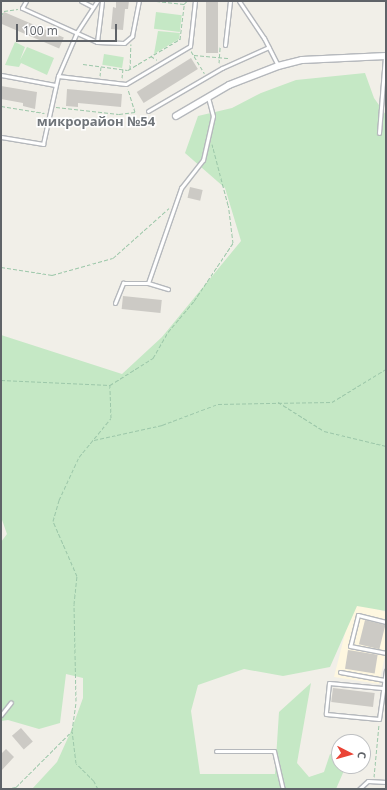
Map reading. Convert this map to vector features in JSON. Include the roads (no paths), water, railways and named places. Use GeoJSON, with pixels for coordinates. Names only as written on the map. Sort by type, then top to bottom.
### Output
{"type":"FeatureCollection","features":[{"type":"Feature","properties":{"kind":"street"},"geometry":{"type":"LineString","coordinates":[[176,116],[229,85],[278,66],[302,60],[386,56]]}},
{"type":"Feature","properties":{"kind":"lane"},"geometry":{"type":"LineString","coordinates":[[26,1],[22,8],[97,42],[124,43],[132,36],[139,1]]}},
{"type":"Feature","properties":{"kind":"lane"},"geometry":{"type":"LineString","coordinates":[[81,1],[93,7]]}},
{"type":"Feature","properties":{"kind":"lane"},"geometry":{"type":"LineString","coordinates":[[1,137],[43,144],[48,114],[58,76],[77,32],[97,1]]}},
{"type":"Feature","properties":{"kind":"lane"},"geometry":{"type":"LineString","coordinates":[[97,42],[102,1]]}},
{"type":"Feature","properties":{"kind":"lane"},"geometry":{"type":"LineString","coordinates":[[58,76],[126,84],[189,47],[195,1]]}},
{"type":"Feature","properties":{"kind":"lane"},"geometry":{"type":"LineString","coordinates":[[225,45],[230,1]]}},
{"type":"Feature","properties":{"kind":"lane"},"geometry":{"type":"LineString","coordinates":[[239,1],[269,47],[278,66]]}},
{"type":"Feature","properties":{"kind":"lane"},"geometry":{"type":"LineString","coordinates":[[148,111],[206,76],[239,59],[269,47]]}},
{"type":"Feature","properties":{"kind":"lane"},"geometry":{"type":"LineString","coordinates":[[379,133],[386,56]]}},
{"type":"Feature","properties":{"kind":"lane"},"geometry":{"type":"LineString","coordinates":[[1,74],[55,85]]}},
{"type":"Feature","properties":{"kind":"lane"},"geometry":{"type":"LineString","coordinates":[[148,283],[181,188],[203,160],[213,116],[208,97]]}},
{"type":"Feature","properties":{"kind":"lane"},"geometry":{"type":"LineString","coordinates":[[115,303],[123,283],[148,283],[168,289]]}},
{"type":"Feature","properties":{"kind":"lane"},"geometry":{"type":"LineString","coordinates":[[386,622],[358,615],[350,646],[386,653]]}},
{"type":"Feature","properties":{"kind":"lane"},"geometry":{"type":"LineString","coordinates":[[382,688],[329,683],[326,714],[379,719],[382,688],[386,670]]}},
{"type":"Feature","properties":{"kind":"lane"},"geometry":{"type":"LineString","coordinates":[[340,672],[384,681]]}},
{"type":"Feature","properties":{"kind":"lane"},"geometry":{"type":"LineString","coordinates":[[1,715],[11,702]]}},
{"type":"Feature","properties":{"kind":"lane"},"geometry":{"type":"LineString","coordinates":[[381,704],[386,705]]}},
{"type":"Feature","properties":{"kind":"lane"},"geometry":{"type":"LineString","coordinates":[[216,751],[274,751],[283,789]]}},
{"type":"Feature","properties":{"kind":"lane"},"geometry":{"type":"LineString","coordinates":[[359,789],[368,781],[386,782]]}},
{"type":"Feature","properties":{"kind":"district","name":"микрорайон №54"},"geometry":{"type":"Point","coordinates":[96,121]}}]}
